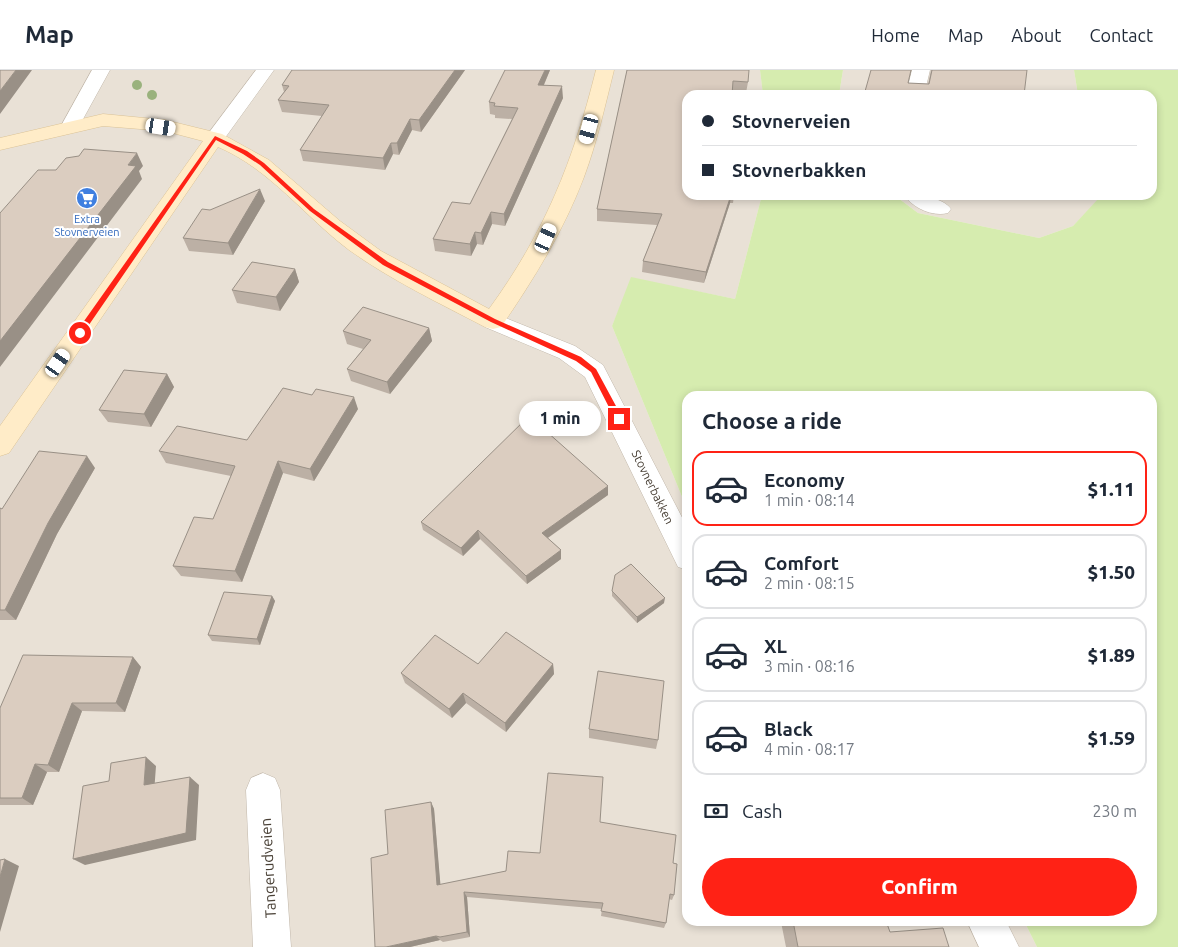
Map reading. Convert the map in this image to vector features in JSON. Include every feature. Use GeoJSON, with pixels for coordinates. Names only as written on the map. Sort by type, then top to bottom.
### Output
{"type":"FeatureCollection","features":[{"type":"Feature","properties":{"kind":"street"},"geometry":{"type":"LineString","coordinates":[[70,126],[101,70]]}},
{"type":"Feature","properties":{"kind":"street"},"geometry":{"type":"LineString","coordinates":[[0,446],[215,138],[265,70]]}},
{"type":"Feature","properties":{"kind":"street"},"geometry":{"type":"LineString","coordinates":[[493,321],[526,276],[539,253],[574,177],[582,155],[605,70]]}},
{"type":"Feature","properties":{"kind":"street"},"geometry":{"type":"LineString","coordinates":[[916,90],[921,70]]}},
{"type":"Feature","properties":{"kind":"street","name":"Stovnerbakken"},"geometry":{"type":"LineString","coordinates":[[0,144],[86,122],[120,120],[197,132],[245,152],[262,164],[312,210],[372,254],[412,279],[493,321],[567,352],[594,371],[682,546]]}},
{"type":"Feature","properties":{"kind":"street"},"geometry":{"type":"LineString","coordinates":[[920,200],[941,209]]}},
{"type":"Feature","properties":{"kind":"street","name":"Tangerudveien"},"geometry":{"type":"LineString","coordinates":[[263,790],[272,947]]}},
{"type":"Feature","properties":{"kind":"street"},"geometry":{"type":"LineString","coordinates":[[988,926],[1000,947]]}},
{"type":"Feature","properties":{"kind":"shaded area"},"geometry":{"type":"Polygon","coordinates":[[[0,70],[760,70],[762,90],[682,90],[682,200],[761,200],[735,299],[632,278],[612,326],[682,497],[682,926],[1026,926],[1037,947],[0,947],[0,70]]]}},
{"type":"Feature","properties":{"kind":"shaded area"},"geometry":{"type":"Polygon","coordinates":[[[843,70],[1074,70],[1077,90],[840,90],[843,70]]]}},
{"type":"Feature","properties":{"kind":"shaded area"},"geometry":{"type":"Polygon","coordinates":[[[901,200],[1098,200],[1073,226],[1039,238],[918,213],[901,200]]]}},
{"type":"Feature","properties":{"kind":"green space"},"geometry":{"type":"Polygon","coordinates":[[[760,70],[843,70],[840,90],[762,90],[760,70]]]}},
{"type":"Feature","properties":{"kind":"green space"},"geometry":{"type":"Polygon","coordinates":[[[1074,70],[1178,70],[1178,947],[1037,947],[1026,926],[1157,926],[1157,391],[682,391],[682,497],[612,326],[631,277],[735,299],[761,200],[901,200],[918,213],[1039,238],[1073,226],[1097,200],[1157,200],[1157,90],[1077,90],[1074,70]]]}},
{"type":"Feature","properties":{"kind":"building"},"geometry":{"type":"Polygon","coordinates":[[[0,70],[16,70],[0,91],[0,70]]]}},
{"type":"Feature","properties":{"kind":"building"},"geometry":{"type":"Polygon","coordinates":[[[292,70],[455,70],[419,120],[410,119],[397,143],[391,143],[383,158],[300,150],[329,105],[278,100],[289,86],[282,85],[292,70]]]}},
{"type":"Feature","properties":{"kind":"building"},"geometry":{"type":"Polygon","coordinates":[[[505,70],[545,70],[538,85],[562,86],[504,214],[491,212],[481,233],[475,232],[470,244],[433,239],[452,202],[470,204],[518,108],[494,106],[495,103],[489,102],[505,70]]]}},
{"type":"Feature","properties":{"kind":"building"},"geometry":{"type":"Polygon","coordinates":[[[627,70],[749,70],[748,82],[733,81],[732,90],[682,90],[682,200],[729,200],[706,272],[643,261],[662,214],[597,209],[627,70]]]}},
{"type":"Feature","properties":{"kind":"building"},"geometry":{"type":"Polygon","coordinates":[[[871,70],[911,70],[908,83],[929,84],[932,70],[1027,70],[1025,90],[865,90],[871,70]]]}},
{"type":"Feature","properties":{"kind":"building"},"geometry":{"type":"Polygon","coordinates":[[[84,149],[137,153],[128,165],[136,166],[0,341],[0,213],[38,170],[56,170],[66,158],[79,156],[84,149]]]}},
{"type":"Feature","properties":{"kind":"building"},"geometry":{"type":"Polygon","coordinates":[[[260,189],[228,243],[183,238],[202,209],[210,210],[260,189]]]}},
{"type":"Feature","properties":{"kind":"building"},"geometry":{"type":"Polygon","coordinates":[[[252,262],[295,269],[276,297],[232,290],[252,262]]]}},
{"type":"Feature","properties":{"kind":"building"},"geometry":{"type":"Polygon","coordinates":[[[363,307],[429,328],[387,382],[347,369],[371,340],[343,331],[363,307]]]}},
{"type":"Feature","properties":{"kind":"building"},"geometry":{"type":"Polygon","coordinates":[[[124,370],[167,374],[144,414],[99,410],[124,370]]]}},
{"type":"Feature","properties":{"kind":"building"},"geometry":{"type":"Polygon","coordinates":[[[283,388],[312,395],[316,389],[354,397],[310,469],[278,461],[235,571],[173,566],[194,517],[213,519],[235,466],[159,451],[177,426],[247,440],[283,388]]]}},
{"type":"Feature","properties":{"kind":"building"},"geometry":{"type":"Polygon","coordinates":[[[529,416],[608,486],[542,533],[561,550],[526,576],[478,530],[461,548],[421,522],[529,416]]]}},
{"type":"Feature","properties":{"kind":"building"},"geometry":{"type":"Polygon","coordinates":[[[39,451],[87,456],[48,523],[5,610],[0,610],[0,508],[2,509],[39,451]]]}},
{"type":"Feature","properties":{"kind":"building"},"geometry":{"type":"Polygon","coordinates":[[[631,564],[665,598],[637,617],[612,591],[615,575],[631,564]]]}},
{"type":"Feature","properties":{"kind":"building"},"geometry":{"type":"Polygon","coordinates":[[[224,592],[272,596],[257,639],[208,635],[224,592]]]}},
{"type":"Feature","properties":{"kind":"building"},"geometry":{"type":"Polygon","coordinates":[[[506,632],[553,664],[505,723],[463,693],[449,709],[401,673],[435,635],[478,664],[506,632]]]}},
{"type":"Feature","properties":{"kind":"building"},"geometry":{"type":"Polygon","coordinates":[[[23,655],[133,657],[116,703],[72,703],[48,765],[35,764],[22,798],[0,798],[0,708],[23,655]]]}},
{"type":"Feature","properties":{"kind":"building"},"geometry":{"type":"Polygon","coordinates":[[[598,671],[664,681],[658,740],[589,729],[598,671]]]}},
{"type":"Feature","properties":{"kind":"building"},"geometry":{"type":"Polygon","coordinates":[[[146,757],[144,785],[190,777],[186,833],[73,859],[83,786],[109,781],[111,763],[146,757]]]}},
{"type":"Feature","properties":{"kind":"building"},"geometry":{"type":"Polygon","coordinates":[[[548,773],[603,777],[600,822],[676,835],[673,863],[677,864],[674,895],[670,894],[666,923],[601,911],[603,903],[464,892],[467,932],[440,937],[436,936],[386,947],[375,947],[371,858],[388,854],[385,810],[431,802],[437,885],[506,871],[508,851],[540,853],[548,773]]]}},
{"type":"Feature","properties":{"kind":"building"},"geometry":{"type":"Polygon","coordinates":[[[5,859],[0,877],[0,860],[5,859]]]}},
{"type":"Feature","properties":{"kind":"building"},"geometry":{"type":"Polygon","coordinates":[[[794,926],[888,926],[890,932],[943,928],[949,947],[798,947],[794,926]]]}},
{"type":"Feature","properties":{"kind":"place","name":"Extra Stovnerveien"},"geometry":{"type":"Point","coordinates":[87,198]}},
{"type":"Feature","properties":{"kind":"route"},"geometry":{"type":"LineString","coordinates":[[80,333],[215,138],[245,152],[262,164],[312,210],[358,245],[412,279],[493,321],[567,352],[579,359],[594,371],[619,419]]}}]}
